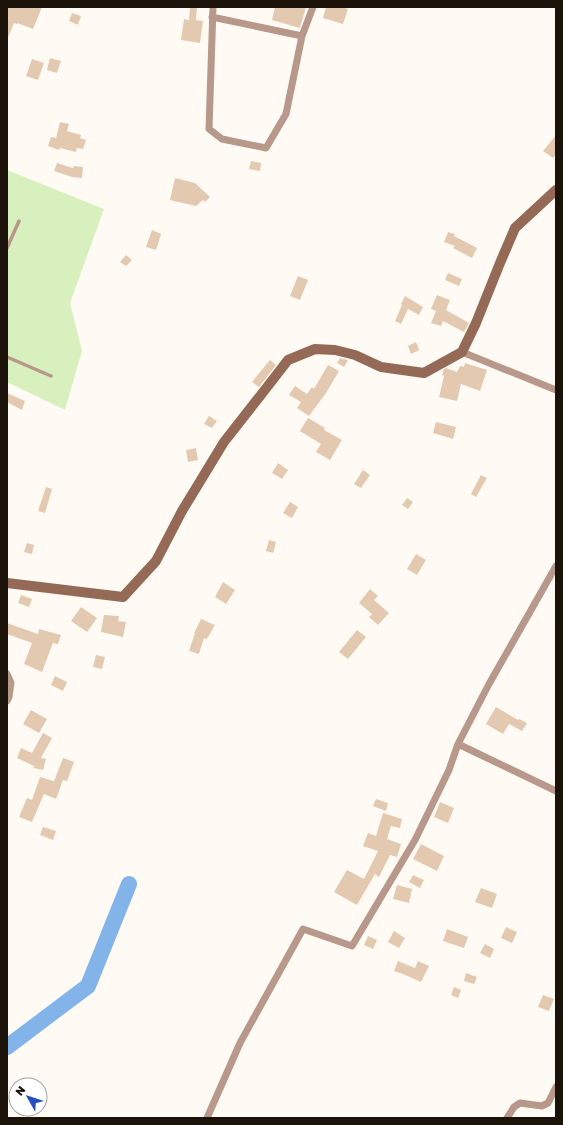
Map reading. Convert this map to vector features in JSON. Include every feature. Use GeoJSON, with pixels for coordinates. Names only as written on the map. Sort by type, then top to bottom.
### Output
{"type":"FeatureCollection","features":[{"type":"Feature","properties":{"kind":"street"},"geometry":{"type":"LineString","coordinates":[[212,7],[209,129],[222,139],[266,148],[286,114],[302,36],[313,7]]}},
{"type":"Feature","properties":{"kind":"street"},"geometry":{"type":"LineString","coordinates":[[212,17],[302,36]]}},
{"type":"Feature","properties":{"kind":"street"},"geometry":{"type":"LineString","coordinates":[[7,583],[123,597],[156,561],[182,511],[224,442],[288,360],[315,349],[335,350],[355,354],[382,367],[424,372],[462,352],[476,323],[515,228],[556,190]]}},
{"type":"Feature","properties":{"kind":"street"},"geometry":{"type":"LineString","coordinates":[[462,352],[556,390]]}},
{"type":"Feature","properties":{"kind":"street"},"geometry":{"type":"LineString","coordinates":[[206,1118],[240,1043],[303,929],[352,946],[415,840],[449,770],[458,744],[489,684],[556,566]]}},
{"type":"Feature","properties":{"kind":"street"},"geometry":{"type":"LineString","coordinates":[[7,674],[11,684],[9,698],[7,701]]}},
{"type":"Feature","properties":{"kind":"street"},"geometry":{"type":"LineString","coordinates":[[458,744],[556,791]]}},
{"type":"Feature","properties":{"kind":"street"},"geometry":{"type":"LineString","coordinates":[[507,1118],[514,1107],[520,1103],[542,1106],[548,1103],[556,1087]]}},
{"type":"Feature","properties":{"kind":"lane"},"geometry":{"type":"LineString","coordinates":[[7,248],[19,221]]}},
{"type":"Feature","properties":{"kind":"lane"},"geometry":{"type":"LineString","coordinates":[[7,357],[51,376]]}},
{"type":"Feature","properties":{"kind":"green space"},"geometry":{"type":"Polygon","coordinates":[[[7,170],[104,209],[70,303],[82,351],[65,410],[7,382],[7,170]]]}},
{"type":"Feature","properties":{"kind":"building"},"geometry":{"type":"Polygon","coordinates":[[[7,7],[42,7],[33,29],[14,23],[7,40],[7,7]]]}},
{"type":"Feature","properties":{"kind":"building"},"geometry":{"type":"Polygon","coordinates":[[[190,7],[197,7],[196,20],[203,21],[200,43],[181,40],[184,19],[189,20],[190,7]]]}},
{"type":"Feature","properties":{"kind":"building"},"geometry":{"type":"Polygon","coordinates":[[[275,7],[306,7],[300,28],[272,20],[275,7]]]}},
{"type":"Feature","properties":{"kind":"building"},"geometry":{"type":"Polygon","coordinates":[[[326,7],[342,7],[348,9],[343,24],[323,18],[326,7]]]}},
{"type":"Feature","properties":{"kind":"building"},"geometry":{"type":"Polygon","coordinates":[[[72,13],[81,16],[78,25],[69,21],[72,13]]]}},
{"type":"Feature","properties":{"kind":"building"},"geometry":{"type":"Polygon","coordinates":[[[50,58],[61,61],[57,73],[47,70],[50,58]]]}},
{"type":"Feature","properties":{"kind":"building"},"geometry":{"type":"Polygon","coordinates":[[[32,59],[44,63],[38,80],[26,76],[32,59]]]}},
{"type":"Feature","properties":{"kind":"building"},"geometry":{"type":"Polygon","coordinates":[[[60,122],[69,124],[67,131],[81,135],[80,138],[86,140],[83,149],[77,148],[76,152],[60,148],[59,150],[48,146],[51,137],[56,138],[60,122]]]}},
{"type":"Feature","properties":{"kind":"building"},"geometry":{"type":"Polygon","coordinates":[[[556,135],[556,154],[553,158],[543,151],[556,135]]]}},
{"type":"Feature","properties":{"kind":"building"},"geometry":{"type":"Polygon","coordinates":[[[251,161],[261,163],[260,171],[249,169],[251,161]]]}},
{"type":"Feature","properties":{"kind":"building"},"geometry":{"type":"Polygon","coordinates":[[[57,163],[73,168],[74,166],[83,167],[82,178],[72,177],[54,171],[57,163]]]}},
{"type":"Feature","properties":{"kind":"building"},"geometry":{"type":"Polygon","coordinates":[[[175,178],[195,183],[210,197],[205,202],[203,200],[196,206],[170,200],[175,178]]]}},
{"type":"Feature","properties":{"kind":"building"},"geometry":{"type":"Polygon","coordinates":[[[152,230],[161,234],[156,250],[146,247],[152,230]]]}},
{"type":"Feature","properties":{"kind":"building"},"geometry":{"type":"Polygon","coordinates":[[[448,232],[455,234],[454,236],[477,248],[472,258],[453,248],[455,246],[444,242],[448,232]]]}},
{"type":"Feature","properties":{"kind":"building"},"geometry":{"type":"Polygon","coordinates":[[[126,255],[132,260],[126,266],[120,262],[126,255]]]}},
{"type":"Feature","properties":{"kind":"building"},"geometry":{"type":"Polygon","coordinates":[[[448,273],[462,279],[459,286],[445,280],[448,273]]]}},
{"type":"Feature","properties":{"kind":"building"},"geometry":{"type":"Polygon","coordinates":[[[298,276],[308,280],[300,300],[290,296],[298,276]]]}},
{"type":"Feature","properties":{"kind":"building"},"geometry":{"type":"Polygon","coordinates":[[[437,295],[450,300],[446,310],[469,323],[464,332],[443,321],[441,326],[431,323],[436,311],[431,309],[437,295]]]}},
{"type":"Feature","properties":{"kind":"building"},"geometry":{"type":"Polygon","coordinates":[[[405,296],[423,307],[419,315],[408,309],[401,324],[395,321],[405,296]]]}},
{"type":"Feature","properties":{"kind":"building"},"geometry":{"type":"Polygon","coordinates":[[[416,342],[419,350],[411,354],[408,346],[416,342]]]}},
{"type":"Feature","properties":{"kind":"building"},"geometry":{"type":"Polygon","coordinates":[[[340,358],[348,360],[344,367],[337,363],[340,358]]]}},
{"type":"Feature","properties":{"kind":"building"},"geometry":{"type":"Polygon","coordinates":[[[270,360],[276,365],[259,387],[252,382],[270,360]]]}},
{"type":"Feature","properties":{"kind":"building"},"geometry":{"type":"Polygon","coordinates":[[[465,363],[487,370],[480,391],[461,384],[457,401],[439,397],[444,376],[442,375],[444,369],[446,368],[457,372],[460,366],[464,367],[465,363]]]}},
{"type":"Feature","properties":{"kind":"building"},"geometry":{"type":"Polygon","coordinates":[[[328,365],[339,371],[326,393],[309,416],[297,408],[301,402],[289,395],[295,386],[307,394],[312,387],[314,389],[328,365]]]}},
{"type":"Feature","properties":{"kind":"building"},"geometry":{"type":"Polygon","coordinates":[[[7,393],[25,401],[22,410],[7,402],[7,393]]]}},
{"type":"Feature","properties":{"kind":"building"},"geometry":{"type":"Polygon","coordinates":[[[209,416],[217,421],[212,428],[204,424],[209,416]]]}},
{"type":"Feature","properties":{"kind":"building"},"geometry":{"type":"Polygon","coordinates":[[[308,418],[325,428],[324,430],[342,440],[330,460],[316,452],[321,444],[300,431],[308,418]]]}},
{"type":"Feature","properties":{"kind":"building"},"geometry":{"type":"Polygon","coordinates":[[[436,422],[456,427],[453,439],[433,433],[436,422]]]}},
{"type":"Feature","properties":{"kind":"building"},"geometry":{"type":"Polygon","coordinates":[[[196,448],[198,460],[188,462],[186,450],[196,448]]]}},
{"type":"Feature","properties":{"kind":"building"},"geometry":{"type":"Polygon","coordinates":[[[278,463],[288,470],[282,479],[272,473],[278,463]]]}},
{"type":"Feature","properties":{"kind":"building"},"geometry":{"type":"Polygon","coordinates":[[[363,470],[370,475],[361,488],[354,484],[363,470]]]}},
{"type":"Feature","properties":{"kind":"building"},"geometry":{"type":"Polygon","coordinates":[[[481,475],[487,478],[476,497],[471,494],[481,475]]]}},
{"type":"Feature","properties":{"kind":"building"},"geometry":{"type":"Polygon","coordinates":[[[46,487],[52,489],[45,513],[38,511],[46,487]]]}},
{"type":"Feature","properties":{"kind":"building"},"geometry":{"type":"Polygon","coordinates":[[[407,498],[413,502],[408,509],[402,505],[407,498]]]}},
{"type":"Feature","properties":{"kind":"building"},"geometry":{"type":"Polygon","coordinates":[[[290,502],[298,507],[292,518],[283,513],[290,502]]]}},
{"type":"Feature","properties":{"kind":"building"},"geometry":{"type":"Polygon","coordinates":[[[269,540],[276,542],[273,553],[266,551],[269,540]]]}},
{"type":"Feature","properties":{"kind":"building"},"geometry":{"type":"Polygon","coordinates":[[[27,543],[34,545],[32,554],[24,552],[27,543]]]}},
{"type":"Feature","properties":{"kind":"building"},"geometry":{"type":"Polygon","coordinates":[[[416,554],[426,560],[417,575],[407,569],[416,554]]]}},
{"type":"Feature","properties":{"kind":"building"},"geometry":{"type":"Polygon","coordinates":[[[223,582],[235,590],[226,604],[215,597],[223,582]]]}},
{"type":"Feature","properties":{"kind":"building"},"geometry":{"type":"Polygon","coordinates":[[[370,589],[378,596],[374,600],[389,613],[378,625],[369,617],[372,614],[359,603],[370,589]]]}},
{"type":"Feature","properties":{"kind":"building"},"geometry":{"type":"Polygon","coordinates":[[[21,595],[32,599],[29,607],[18,603],[21,595]]]}},
{"type":"Feature","properties":{"kind":"building"},"geometry":{"type":"Polygon","coordinates":[[[81,607],[97,618],[87,632],[71,621],[81,607]]]}},
{"type":"Feature","properties":{"kind":"building"},"geometry":{"type":"Polygon","coordinates":[[[104,615],[119,616],[118,621],[126,622],[123,637],[101,632],[104,615]]]}},
{"type":"Feature","properties":{"kind":"building"},"geometry":{"type":"Polygon","coordinates":[[[201,619],[215,625],[207,639],[204,638],[199,654],[189,651],[194,633],[201,619]]]}},
{"type":"Feature","properties":{"kind":"building"},"geometry":{"type":"Polygon","coordinates":[[[7,623],[38,634],[39,629],[61,635],[58,644],[53,643],[42,672],[24,664],[32,643],[7,634],[7,623]]]}},
{"type":"Feature","properties":{"kind":"building"},"geometry":{"type":"Polygon","coordinates":[[[357,630],[366,637],[348,659],[339,652],[357,630]]]}},
{"type":"Feature","properties":{"kind":"building"},"geometry":{"type":"Polygon","coordinates":[[[96,655],[105,657],[102,669],[93,667],[96,655]]]}},
{"type":"Feature","properties":{"kind":"building"},"geometry":{"type":"Polygon","coordinates":[[[55,676],[67,682],[63,691],[51,685],[55,676]]]}},
{"type":"Feature","properties":{"kind":"building"},"geometry":{"type":"Polygon","coordinates":[[[496,707],[518,720],[519,719],[527,723],[522,731],[509,724],[503,734],[486,724],[496,707]]]}},
{"type":"Feature","properties":{"kind":"building"},"geometry":{"type":"Polygon","coordinates":[[[31,710],[47,719],[39,733],[23,724],[31,710]]]}},
{"type":"Feature","properties":{"kind":"building"},"geometry":{"type":"Polygon","coordinates":[[[43,733],[52,738],[41,758],[46,759],[43,770],[34,768],[34,766],[17,758],[21,748],[32,753],[43,733]]]}},
{"type":"Feature","properties":{"kind":"building"},"geometry":{"type":"Polygon","coordinates":[[[63,758],[74,762],[67,781],[63,780],[56,799],[44,794],[32,822],[19,817],[27,798],[32,800],[40,777],[54,781],[63,758]]]}},
{"type":"Feature","properties":{"kind":"building"},"geometry":{"type":"Polygon","coordinates":[[[376,799],[388,803],[386,811],[373,806],[376,799]]]}},
{"type":"Feature","properties":{"kind":"building"},"geometry":{"type":"Polygon","coordinates":[[[440,802],[454,808],[448,823],[434,817],[440,802]]]}},
{"type":"Feature","properties":{"kind":"building"},"geometry":{"type":"Polygon","coordinates":[[[383,813],[402,819],[400,828],[391,826],[387,839],[401,844],[397,857],[390,855],[379,877],[375,874],[357,905],[334,892],[347,870],[364,879],[378,851],[363,846],[368,833],[376,836],[383,813]]]}},
{"type":"Feature","properties":{"kind":"building"},"geometry":{"type":"Polygon","coordinates":[[[43,827],[56,831],[53,840],[40,835],[43,827]]]}},
{"type":"Feature","properties":{"kind":"building"},"geometry":{"type":"Polygon","coordinates":[[[421,844],[444,856],[437,871],[413,859],[421,844]]]}},
{"type":"Feature","properties":{"kind":"building"},"geometry":{"type":"Polygon","coordinates":[[[413,875],[424,880],[420,888],[409,882],[413,875]]]}},
{"type":"Feature","properties":{"kind":"building"},"geometry":{"type":"Polygon","coordinates":[[[397,885],[412,889],[409,903],[393,899],[397,885]]]}},
{"type":"Feature","properties":{"kind":"building"},"geometry":{"type":"Polygon","coordinates":[[[481,888],[497,894],[492,908],[475,902],[481,888]]]}},
{"type":"Feature","properties":{"kind":"building"},"geometry":{"type":"Polygon","coordinates":[[[506,927],[517,932],[512,943],[501,938],[506,927]]]}},
{"type":"Feature","properties":{"kind":"building"},"geometry":{"type":"Polygon","coordinates":[[[447,929],[468,937],[464,948],[443,941],[447,929]]]}},
{"type":"Feature","properties":{"kind":"building"},"geometry":{"type":"Polygon","coordinates":[[[394,931],[405,938],[399,948],[388,942],[394,931]]]}},
{"type":"Feature","properties":{"kind":"building"},"geometry":{"type":"Polygon","coordinates":[[[368,936],[377,940],[373,949],[364,945],[368,936]]]}},
{"type":"Feature","properties":{"kind":"building"},"geometry":{"type":"Polygon","coordinates":[[[485,944],[494,949],[490,958],[480,953],[485,944]]]}},
{"type":"Feature","properties":{"kind":"building"},"geometry":{"type":"Polygon","coordinates":[[[398,961],[415,968],[418,961],[429,966],[421,982],[394,971],[398,961]]]}},
{"type":"Feature","properties":{"kind":"building"},"geometry":{"type":"Polygon","coordinates":[[[466,973],[477,977],[474,984],[464,981],[466,973]]]}},
{"type":"Feature","properties":{"kind":"building"},"geometry":{"type":"Polygon","coordinates":[[[454,987],[461,990],[458,998],[451,995],[454,987]]]}},
{"type":"Feature","properties":{"kind":"building"},"geometry":{"type":"Polygon","coordinates":[[[543,995],[554,999],[549,1011],[538,1007],[543,995]]]}},
{"type":"Feature","properties":{"kind":"waterway"},"geometry":{"type":"LineString","coordinates":[[7,1047],[88,986],[129,884]]}}]}
